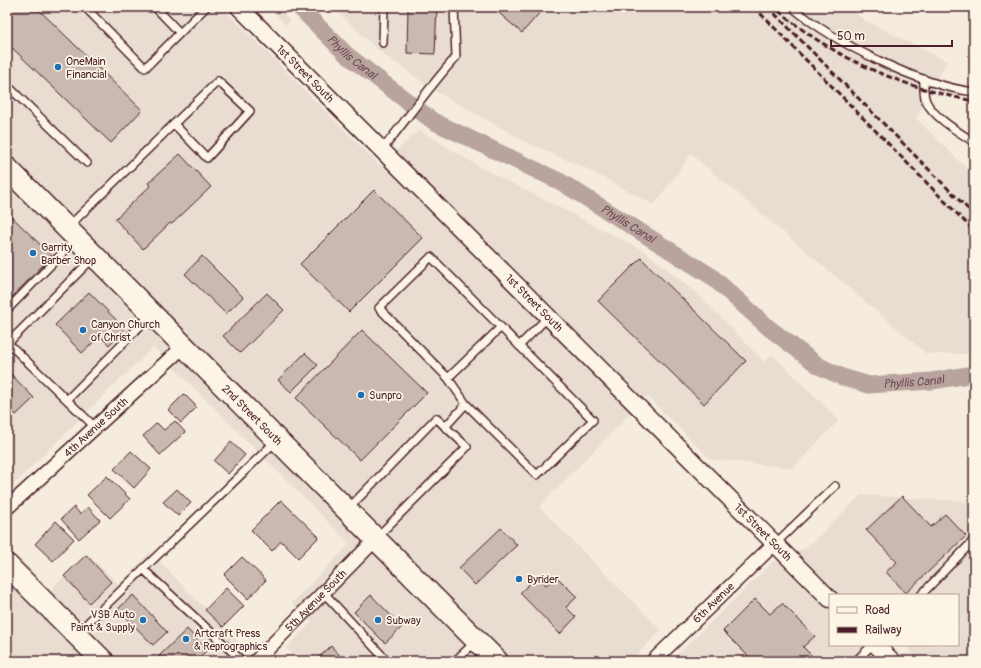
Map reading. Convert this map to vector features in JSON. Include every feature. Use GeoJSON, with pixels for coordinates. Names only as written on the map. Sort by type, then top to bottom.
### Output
{"type":"FeatureCollection","features":[{"type":"Feature","properties":{"kind":"main road","name":"2nd Street South"},"geometry":{"type":"LineString","coordinates":[[7,168],[497,661]]}},
{"type":"Feature","properties":{"kind":"main road"},"geometry":{"type":"LineString","coordinates":[[7,565],[102,661]]}},
{"type":"Feature","properties":{"kind":"street","name":"1st Street South"},"geometry":{"type":"LineString","coordinates":[[239,7],[829,598]]}},
{"type":"Feature","properties":{"kind":"street","name":"4th Avenue South"},"geometry":{"type":"LineString","coordinates":[[7,508],[184,346]]}},
{"type":"Feature","properties":{"kind":"street","name":"5th Avenue South"},"geometry":{"type":"LineString","coordinates":[[256,661],[376,539]]}},
{"type":"Feature","properties":{"kind":"street","name":"6th Avenue"},"geometry":{"type":"LineString","coordinates":[[653,661],[774,544]]}},
{"type":"Feature","properties":{"kind":"street"},"geometry":{"type":"LineString","coordinates":[[877,646],[892,661]]}},
{"type":"Feature","properties":{"kind":"lane"},"geometry":{"type":"LineString","coordinates":[[85,7],[145,68],[206,7]]}},
{"type":"Feature","properties":{"kind":"lane"},"geometry":{"type":"LineString","coordinates":[[155,7],[180,33]]}},
{"type":"Feature","properties":{"kind":"lane"},"geometry":{"type":"LineString","coordinates":[[383,43],[384,7]]}},
{"type":"Feature","properties":{"kind":"lane"},"geometry":{"type":"LineString","coordinates":[[382,150],[407,119],[422,96],[456,57],[454,7]]}},
{"type":"Feature","properties":{"kind":"lane"},"geometry":{"type":"LineString","coordinates":[[792,7],[811,21],[859,50],[891,67],[924,79],[974,92]]}},
{"type":"Feature","properties":{"kind":"lane"},"geometry":{"type":"LineString","coordinates":[[924,79],[923,89],[926,101],[933,112],[974,142]]}},
{"type":"Feature","properties":{"kind":"lane"},"geometry":{"type":"LineString","coordinates":[[7,310],[72,233],[174,124],[218,81],[250,111],[207,158],[174,124]]}},
{"type":"Feature","properties":{"kind":"lane"},"geometry":{"type":"LineString","coordinates":[[7,85],[87,163]]}},
{"type":"Feature","properties":{"kind":"lane"},"geometry":{"type":"LineString","coordinates":[[7,97],[13,91]]}},
{"type":"Feature","properties":{"kind":"lane"},"geometry":{"type":"LineString","coordinates":[[94,256],[7,342],[95,428]]}},
{"type":"Feature","properties":{"kind":"lane"},"geometry":{"type":"LineString","coordinates":[[431,257],[500,328],[593,420],[537,476],[466,404],[448,378],[379,308],[431,257]]}},
{"type":"Feature","properties":{"kind":"lane"},"geometry":{"type":"LineString","coordinates":[[67,400],[152,314]]}},
{"type":"Feature","properties":{"kind":"lane"},"geometry":{"type":"LineString","coordinates":[[519,346],[548,317]]}},
{"type":"Feature","properties":{"kind":"lane"},"geometry":{"type":"LineString","coordinates":[[448,378],[500,328]]}},
{"type":"Feature","properties":{"kind":"lane"},"geometry":{"type":"LineString","coordinates":[[445,426],[466,404]]}},
{"type":"Feature","properties":{"kind":"lane"},"geometry":{"type":"LineString","coordinates":[[347,510],[436,418],[445,426],[467,448],[376,539]]}},
{"type":"Feature","properties":{"kind":"lane"},"geometry":{"type":"LineString","coordinates":[[76,634],[277,440]]}},
{"type":"Feature","properties":{"kind":"lane"},"geometry":{"type":"LineString","coordinates":[[774,544],[835,486]]}},
{"type":"Feature","properties":{"kind":"lane"},"geometry":{"type":"LineString","coordinates":[[922,594],[974,540]]}},
{"type":"Feature","properties":{"kind":"lane"},"geometry":{"type":"LineString","coordinates":[[144,569],[242,661]]}},
{"type":"Feature","properties":{"kind":"lane"},"geometry":{"type":"LineString","coordinates":[[323,592],[386,661]]}},
{"type":"Feature","properties":{"kind":"lane"},"geometry":{"type":"LineString","coordinates":[[455,661],[476,640]]}},
{"type":"Feature","properties":{"kind":"lane"},"geometry":{"type":"LineString","coordinates":[[856,661],[871,646]]}},
{"type":"Feature","properties":{"kind":"shaded area"},"geometry":{"type":"Polygon","coordinates":[[[7,7],[222,7],[380,166],[419,130],[480,167],[646,252],[701,297],[764,362],[772,354],[839,420],[793,468],[710,459],[647,396],[539,507],[661,630],[631,661],[299,661],[286,648],[312,622],[292,603],[350,544],[153,347],[7,491],[7,7]]]}},
{"type":"Feature","properties":{"kind":"shaded area"},"geometry":{"type":"Polygon","coordinates":[[[268,7],[280,7],[290,22],[286,25],[268,7]]]}},
{"type":"Feature","properties":{"kind":"shaded area"},"geometry":{"type":"Polygon","coordinates":[[[332,7],[846,7],[866,21],[947,61],[916,118],[974,176],[974,354],[927,354],[691,154],[654,205],[583,167],[528,143],[435,91],[378,50],[332,7]]]}},
{"type":"Feature","properties":{"kind":"shaded area"},"geometry":{"type":"Polygon","coordinates":[[[861,495],[974,502],[974,661],[920,661],[905,646],[959,646],[959,594],[829,594],[829,646],[873,646],[858,661],[671,661],[774,561],[807,547],[861,495]]]}},
{"type":"Feature","properties":{"kind":"shaded area"},"geometry":{"type":"Polygon","coordinates":[[[7,546],[51,590],[87,553],[119,585],[150,552],[245,649],[234,661],[7,661],[7,546]]]}},
{"type":"Feature","properties":{"kind":"building"},"geometry":{"type":"Polygon","coordinates":[[[7,7],[36,7],[142,110],[111,143],[7,43],[7,7]]]}},
{"type":"Feature","properties":{"kind":"building"},"geometry":{"type":"Polygon","coordinates":[[[346,7],[357,7],[350,12],[346,7]]]}},
{"type":"Feature","properties":{"kind":"building"},"geometry":{"type":"Polygon","coordinates":[[[408,7],[437,7],[435,54],[407,53],[408,7]]]}},
{"type":"Feature","properties":{"kind":"building"},"geometry":{"type":"Polygon","coordinates":[[[492,7],[538,7],[542,10],[522,33],[492,7]]]}},
{"type":"Feature","properties":{"kind":"building"},"geometry":{"type":"Polygon","coordinates":[[[959,7],[974,7],[974,12],[973,14],[959,7]]]}},
{"type":"Feature","properties":{"kind":"building"},"geometry":{"type":"Polygon","coordinates":[[[180,154],[211,187],[143,249],[115,219],[150,186],[148,183],[180,154]]]}},
{"type":"Feature","properties":{"kind":"building"},"geometry":{"type":"Polygon","coordinates":[[[374,190],[423,238],[349,312],[300,264],[374,190]]]}},
{"type":"Feature","properties":{"kind":"building"},"geometry":{"type":"Polygon","coordinates":[[[7,212],[52,256],[7,302],[7,212]]]}},
{"type":"Feature","properties":{"kind":"building"},"geometry":{"type":"Polygon","coordinates":[[[202,256],[243,297],[226,314],[185,274],[202,256]]]}},
{"type":"Feature","properties":{"kind":"building"},"geometry":{"type":"Polygon","coordinates":[[[641,258],[746,361],[704,404],[598,301],[641,258]]]}},
{"type":"Feature","properties":{"kind":"building"},"geometry":{"type":"Polygon","coordinates":[[[89,292],[125,329],[109,345],[100,336],[82,353],[55,325],[89,292]]]}},
{"type":"Feature","properties":{"kind":"building"},"geometry":{"type":"Polygon","coordinates":[[[267,293],[284,310],[240,353],[223,336],[267,293]]]}},
{"type":"Feature","properties":{"kind":"building","name":"Sunpro"},"geometry":{"type":"Polygon","coordinates":[[[362,330],[427,393],[360,460],[296,398],[362,330]]]}},
{"type":"Feature","properties":{"kind":"building"},"geometry":{"type":"Polygon","coordinates":[[[305,353],[318,365],[291,392],[278,380],[305,353]]]}},
{"type":"Feature","properties":{"kind":"building"},"geometry":{"type":"Polygon","coordinates":[[[8,371],[34,398],[16,415],[7,406],[8,371]]]}},
{"type":"Feature","properties":{"kind":"building"},"geometry":{"type":"Polygon","coordinates":[[[184,394],[197,407],[181,423],[168,410],[184,394]]]}},
{"type":"Feature","properties":{"kind":"building"},"geometry":{"type":"Polygon","coordinates":[[[175,421],[185,432],[160,455],[143,436],[157,423],[164,430],[175,421]]]}},
{"type":"Feature","properties":{"kind":"building"},"geometry":{"type":"Polygon","coordinates":[[[231,442],[245,455],[228,474],[214,461],[231,442]]]}},
{"type":"Feature","properties":{"kind":"building"},"geometry":{"type":"Polygon","coordinates":[[[131,451],[151,469],[134,488],[114,469],[131,451]]]}},
{"type":"Feature","properties":{"kind":"building"},"geometry":{"type":"Polygon","coordinates":[[[107,476],[130,499],[110,518],[87,495],[107,476]]]}},
{"type":"Feature","properties":{"kind":"building"},"geometry":{"type":"Polygon","coordinates":[[[177,489],[191,503],[178,516],[163,502],[177,489]]]}},
{"type":"Feature","properties":{"kind":"building"},"geometry":{"type":"Polygon","coordinates":[[[902,496],[931,527],[945,514],[966,536],[906,593],[886,572],[897,562],[866,530],[902,496]]]}},
{"type":"Feature","properties":{"kind":"building"},"geometry":{"type":"Polygon","coordinates":[[[281,500],[319,537],[298,558],[281,541],[272,551],[251,530],[281,500]]]}},
{"type":"Feature","properties":{"kind":"building"},"geometry":{"type":"Polygon","coordinates":[[[74,507],[80,514],[88,507],[100,520],[79,539],[61,519],[74,507]]]}},
{"type":"Feature","properties":{"kind":"building"},"geometry":{"type":"Polygon","coordinates":[[[56,521],[74,539],[53,561],[35,544],[56,521]]]}},
{"type":"Feature","properties":{"kind":"building"},"geometry":{"type":"Polygon","coordinates":[[[501,528],[517,545],[475,585],[459,568],[501,528]]]}},
{"type":"Feature","properties":{"kind":"building"},"geometry":{"type":"Polygon","coordinates":[[[86,555],[111,582],[89,603],[64,576],[86,555]]]}},
{"type":"Feature","properties":{"kind":"building"},"geometry":{"type":"Polygon","coordinates":[[[242,557],[266,580],[248,599],[224,575],[242,557]]]}},
{"type":"Feature","properties":{"kind":"building"},"geometry":{"type":"Polygon","coordinates":[[[537,576],[546,585],[556,576],[577,597],[566,607],[576,617],[560,634],[520,593],[537,576]]]}},
{"type":"Feature","properties":{"kind":"building"},"geometry":{"type":"Polygon","coordinates":[[[226,588],[244,606],[223,627],[205,610],[226,588]]]}},
{"type":"Feature","properties":{"kind":"building","name":"VSB Auto Paint & Supply"},"geometry":{"type":"Polygon","coordinates":[[[133,595],[167,632],[153,645],[118,609],[133,595]]]}},
{"type":"Feature","properties":{"kind":"building","name":"Subway"},"geometry":{"type":"Polygon","coordinates":[[[371,595],[402,627],[385,643],[354,612],[371,595]]]}},
{"type":"Feature","properties":{"kind":"building"},"geometry":{"type":"Polygon","coordinates":[[[755,599],[770,614],[782,603],[815,636],[803,647],[817,661],[753,661],[723,631],[755,599]]]}},
{"type":"Feature","properties":{"kind":"building","name":"Artcraft Press & Reprographics"},"geometry":{"type":"Polygon","coordinates":[[[187,629],[207,650],[196,661],[164,661],[159,656],[187,629]]]}},
{"type":"Feature","properties":{"kind":"building"},"geometry":{"type":"Polygon","coordinates":[[[331,646],[345,661],[315,661],[331,646]]]}},
{"type":"Feature","properties":{"kind":"waterway","name":"Phyllis Canal"},"geometry":{"type":"LineString","coordinates":[[299,7],[347,55],[433,121],[561,182],[711,276],[769,328],[819,366],[842,377],[869,385],[932,381],[974,374]]}},
{"type":"Feature","properties":{"kind":"railway"},"geometry":{"type":"LineString","coordinates":[[754,7],[974,231]]}},
{"type":"Feature","properties":{"kind":"railway"},"geometry":{"type":"LineString","coordinates":[[768,7],[974,215]]}},
{"type":"Feature","properties":{"kind":"railway"},"geometry":{"type":"LineString","coordinates":[[779,11],[822,43],[870,69],[921,88],[974,101]]}},
{"type":"Feature","properties":{"kind":"place","name":"OneMain Financial"},"geometry":{"type":"Point","coordinates":[58,67]}},
{"type":"Feature","properties":{"kind":"place","name":"Garrity Barber Shop"},"geometry":{"type":"Point","coordinates":[33,253]}},
{"type":"Feature","properties":{"kind":"place","name":"Canyon Church of Christ"},"geometry":{"type":"Point","coordinates":[83,330]}},
{"type":"Feature","properties":{"kind":"place","name":"Sunpro"},"geometry":{"type":"Point","coordinates":[361,395]}},
{"type":"Feature","properties":{"kind":"place","name":"Byrider"},"geometry":{"type":"Point","coordinates":[519,579]}},
{"type":"Feature","properties":{"kind":"place","name":"VSB Auto Paint & Supply"},"geometry":{"type":"Point","coordinates":[143,620]}},
{"type":"Feature","properties":{"kind":"place","name":"Subway"},"geometry":{"type":"Point","coordinates":[378,620]}},
{"type":"Feature","properties":{"kind":"place","name":"Artcraft Press & Reprographics"},"geometry":{"type":"Point","coordinates":[186,639]}}]}
